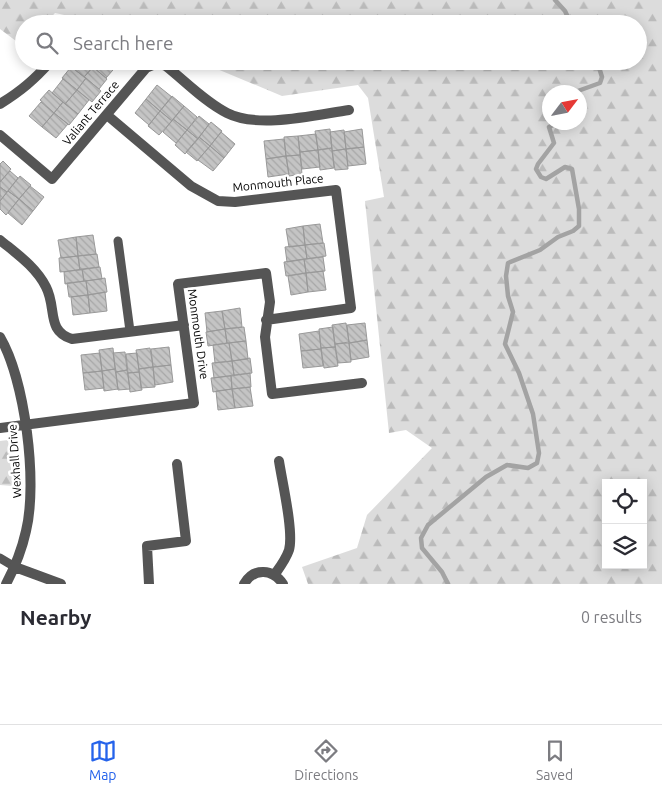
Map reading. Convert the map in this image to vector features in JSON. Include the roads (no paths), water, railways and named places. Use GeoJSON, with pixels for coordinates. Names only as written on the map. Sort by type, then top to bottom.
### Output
{"type":"FeatureCollection","features":[{"type":"Feature","properties":{"kind":"street"},"geometry":{"type":"LineString","coordinates":[[0,104],[20,92],[42,70]]}},
{"type":"Feature","properties":{"kind":"street","name":"Valiant Terrace"},"geometry":{"type":"LineString","coordinates":[[0,135],[52,179],[144,70]]}},
{"type":"Feature","properties":{"kind":"street","name":"Valiant Terrace"},"geometry":{"type":"LineString","coordinates":[[171,70],[227,114],[245,119],[263,121],[350,110]]}},
{"type":"Feature","properties":{"kind":"street","name":"Monmouth Place"},"geometry":{"type":"LineString","coordinates":[[107,115],[190,186],[218,201],[235,202],[336,190],[352,308],[266,320]]}},
{"type":"Feature","properties":{"kind":"street"},"geometry":{"type":"LineString","coordinates":[[0,240],[29,264],[45,285],[51,297],[54,326],[59,333],[72,339],[184,326]]}},
{"type":"Feature","properties":{"kind":"street","name":"Monmouth Drive"},"geometry":{"type":"LineString","coordinates":[[0,428],[194,403],[178,284],[266,272],[270,302],[264,336],[272,394],[362,383]]}},
{"type":"Feature","properties":{"kind":"street","name":"Wexhall Drive"},"geometry":{"type":"LineString","coordinates":[[0,337],[6,348],[17,381],[26,425],[31,480],[27,530],[15,567],[6,584]]}},
{"type":"Feature","properties":{"kind":"street"},"geometry":{"type":"LineString","coordinates":[[275,574],[285,560],[289,549],[289,523],[278,461]]}},
{"type":"Feature","properties":{"kind":"street"},"geometry":{"type":"LineString","coordinates":[[149,584],[147,546],[186,541],[177,464]]}},
{"type":"Feature","properties":{"kind":"street"},"geometry":{"type":"LineString","coordinates":[[15,567],[62,584]]}},
{"type":"Feature","properties":{"kind":"street"},"geometry":{"type":"LineString","coordinates":[[244,584],[251,576],[258,572],[267,571],[275,574],[283,584]]}},
{"type":"Feature","properties":{"kind":"lane"},"geometry":{"type":"LineString","coordinates":[[118,241],[130,331]]}},
{"type":"Feature","properties":{"kind":"lane"},"geometry":{"type":"LineString","coordinates":[[0,558],[15,567]]}},
{"type":"Feature","properties":{"kind":"waterway"},"geometry":{"type":"LineString","coordinates":[[555,0],[567,15]]}},
{"type":"Feature","properties":{"kind":"waterway"},"geometry":{"type":"LineString","coordinates":[[587,88],[600,83],[602,77],[600,70]]}},
{"type":"Feature","properties":{"kind":"waterway"},"geometry":{"type":"LineString","coordinates":[[448,584],[442,572],[422,548],[421,538],[428,525],[486,477],[507,465],[528,468],[537,463],[539,453],[533,414],[519,373],[505,344],[513,312],[508,296],[506,276],[508,263],[540,250],[558,237],[573,231],[579,226],[579,209],[572,169],[565,167],[546,179],[541,177],[536,169],[554,143],[550,130]]}}]}
